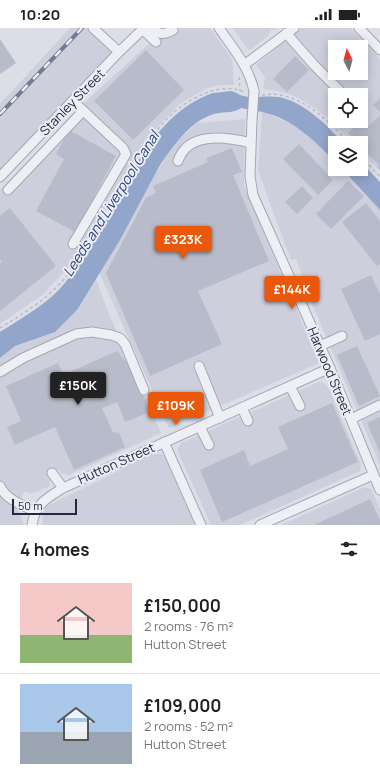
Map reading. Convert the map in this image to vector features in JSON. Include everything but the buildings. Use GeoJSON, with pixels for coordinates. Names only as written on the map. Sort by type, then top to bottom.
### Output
{"type":"FeatureCollection","features":[{"type":"Feature","properties":{"kind":"street"},"geometry":{"type":"LineString","coordinates":[[146,28],[162,34],[167,34],[173,30]]}},
{"type":"Feature","properties":{"kind":"street"},"geometry":{"type":"LineString","coordinates":[[146,28],[156,42]]}},
{"type":"Feature","properties":{"kind":"street","name":"Stanley Street"},"geometry":{"type":"LineString","coordinates":[[0,177],[119,52],[146,28]]}},
{"type":"Feature","properties":{"kind":"street","name":"Harwood Street"},"geometry":{"type":"LineString","coordinates":[[220,28],[252,79],[250,176],[253,194],[330,368],[380,490]]}},
{"type":"Feature","properties":{"kind":"street"},"geometry":{"type":"LineString","coordinates":[[359,28],[380,50]]}},
{"type":"Feature","properties":{"kind":"street"},"geometry":{"type":"LineString","coordinates":[[94,29],[119,52]]}},
{"type":"Feature","properties":{"kind":"street"},"geometry":{"type":"LineString","coordinates":[[244,65],[290,31],[314,65],[337,88]]}},
{"type":"Feature","properties":{"kind":"street"},"geometry":{"type":"LineString","coordinates":[[73,101],[123,148],[126,154],[73,244]]}},
{"type":"Feature","properties":{"kind":"street"},"geometry":{"type":"LineString","coordinates":[[8,190],[83,111]]}},
{"type":"Feature","properties":{"kind":"street"},"geometry":{"type":"LineString","coordinates":[[178,161],[180,154],[184,149],[198,141],[224,138],[251,143]]}},
{"type":"Feature","properties":{"kind":"street"},"geometry":{"type":"LineString","coordinates":[[0,372],[23,358],[76,334],[92,332],[120,338],[125,344],[144,390]]}},
{"type":"Feature","properties":{"kind":"street"},"geometry":{"type":"LineString","coordinates":[[320,346],[342,336]]}},
{"type":"Feature","properties":{"kind":"street"},"geometry":{"type":"LineString","coordinates":[[199,366],[220,418]]}},
{"type":"Feature","properties":{"kind":"street","name":"Hutton Street"},"geometry":{"type":"LineString","coordinates":[[37,509],[63,488],[330,368]]}},
{"type":"Feature","properties":{"kind":"street"},"geometry":{"type":"LineString","coordinates":[[290,386],[300,406]]}},
{"type":"Feature","properties":{"kind":"street"},"geometry":{"type":"LineString","coordinates":[[351,419],[380,405]]}},
{"type":"Feature","properties":{"kind":"street"},"geometry":{"type":"LineString","coordinates":[[242,408],[248,421]]}},
{"type":"Feature","properties":{"kind":"street"},"geometry":{"type":"LineString","coordinates":[[200,427],[209,445]]}},
{"type":"Feature","properties":{"kind":"street"},"geometry":{"type":"LineString","coordinates":[[164,442],[202,525]]}},
{"type":"Feature","properties":{"kind":"street"},"geometry":{"type":"LineString","coordinates":[[52,473],[63,488]]}},
{"type":"Feature","properties":{"kind":"street"},"geometry":{"type":"LineString","coordinates":[[263,525],[373,475]]}},
{"type":"Feature","properties":{"kind":"street"},"geometry":{"type":"LineString","coordinates":[[0,486],[4,493],[10,498],[37,509],[32,525]]}},
{"type":"Feature","properties":{"kind":"path"},"geometry":{"type":"LineString","coordinates":[[0,328],[45,297],[71,271],[82,255],[140,153],[176,111],[200,95],[212,91],[232,89],[252,93],[281,94],[292,98],[321,116],[342,136]]}},
{"type":"Feature","properties":{"kind":"path"},"geometry":{"type":"LineString","coordinates":[[368,164],[380,177]]}},
{"type":"Feature","properties":{"kind":"shaded area"},"geometry":{"type":"Polygon","coordinates":[[[70,28],[86,28],[113,53],[0,170],[0,104],[70,28]]]}},
{"type":"Feature","properties":{"kind":"shaded area"},"geometry":{"type":"Polygon","coordinates":[[[163,28],[210,28],[232,59],[234,85],[220,85],[207,88],[180,104],[167,117],[148,137],[139,151],[74,262],[42,295],[0,324],[0,190],[85,102],[152,41],[160,37],[163,28]]]}},
{"type":"Feature","properties":{"kind":"shaded area"},"geometry":{"type":"Polygon","coordinates":[[[233,28],[278,28],[276,30],[271,30],[268,36],[250,50],[233,28]]]}},
{"type":"Feature","properties":{"kind":"shaded area"},"geometry":{"type":"Polygon","coordinates":[[[302,28],[351,28],[362,40],[328,40],[328,80],[368,80],[368,46],[380,59],[380,171],[368,158],[368,136],[346,136],[338,128],[368,128],[368,88],[328,88],[328,118],[307,103],[292,95],[263,89],[265,77],[256,65],[302,28]]]}},
{"type":"Feature","properties":{"kind":"shaded area"},"geometry":{"type":"Polygon","coordinates":[[[262,112],[297,127],[310,137],[328,156],[328,176],[348,176],[380,210],[380,465],[311,301],[296,259],[291,260],[258,171],[262,112]]]}},
{"type":"Feature","properties":{"kind":"shaded area"},"geometry":{"type":"Polygon","coordinates":[[[245,119],[244,185],[319,363],[169,428],[99,272],[172,146],[197,123],[245,119]]]}},
{"type":"Feature","properties":{"kind":"shaded area"},"geometry":{"type":"Polygon","coordinates":[[[96,279],[108,312],[161,433],[69,475],[61,473],[59,470],[56,471],[49,483],[50,486],[31,494],[25,491],[17,505],[24,525],[0,525],[0,358],[15,346],[55,332],[77,310],[96,279]]]}},
{"type":"Feature","properties":{"kind":"shaded area"},"geometry":{"type":"Polygon","coordinates":[[[319,382],[324,383],[329,389],[361,464],[360,471],[240,525],[211,525],[178,452],[178,448],[181,443],[319,382]]]}},
{"type":"Feature","properties":{"kind":"shaded area"},"geometry":{"type":"Polygon","coordinates":[[[161,454],[164,456],[195,525],[42,525],[43,514],[46,507],[150,455],[161,454]]]}},
{"type":"Feature","properties":{"kind":"shaded area"},"geometry":{"type":"Polygon","coordinates":[[[365,487],[371,489],[380,509],[380,525],[281,525],[365,487]]]}},
{"type":"Feature","properties":{"kind":"water"},"geometry":{"type":"Polygon","coordinates":[[[231,91],[248,97],[270,96],[288,100],[306,109],[336,136],[328,136],[328,155],[295,126],[276,116],[266,113],[241,108],[235,111],[217,113],[205,117],[197,122],[183,135],[160,165],[120,240],[77,310],[55,332],[15,346],[0,358],[0,332],[44,303],[69,279],[93,244],[134,168],[150,144],[168,122],[188,105],[213,93],[231,91]]]}},
{"type":"Feature","properties":{"kind":"water"},"geometry":{"type":"Polygon","coordinates":[[[368,169],[380,182],[380,210],[348,176],[368,176],[368,169]]]}},
{"type":"Feature","properties":{"kind":"railway"},"geometry":{"type":"LineString","coordinates":[[0,114],[82,28]]}},
{"type":"Feature","properties":{"kind":"water label","name":"Leeds and Liverpool Canal"},"geometry":{"type":"Point","coordinates":[111,204]}}]}
